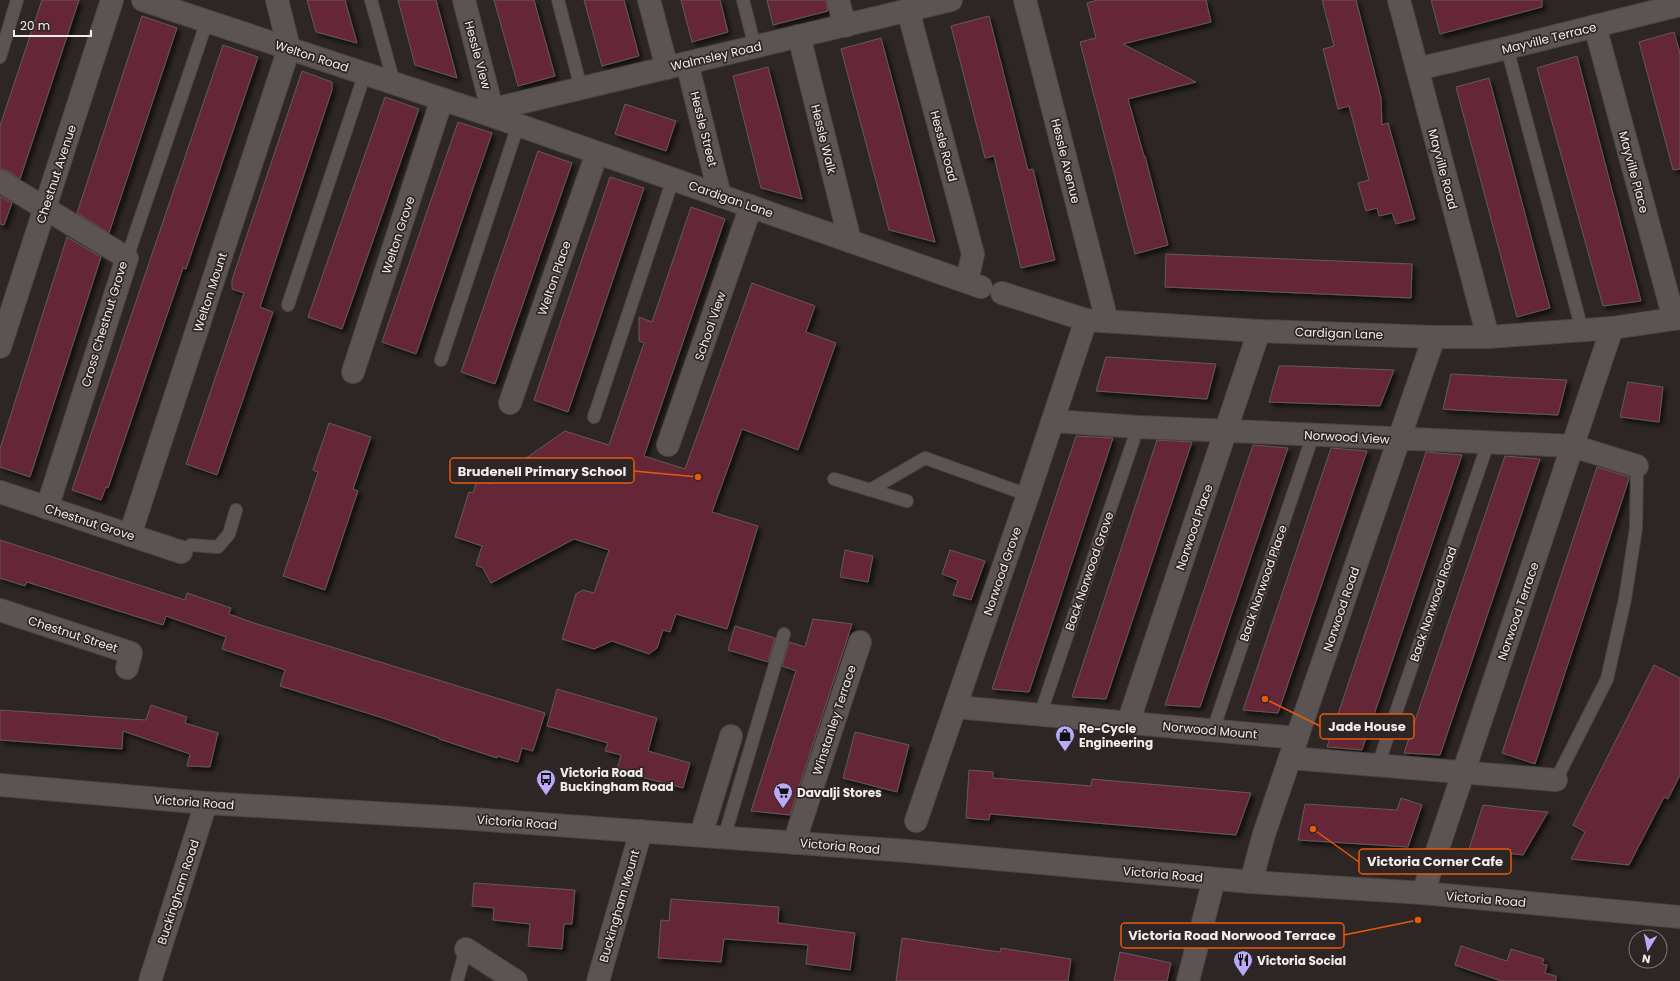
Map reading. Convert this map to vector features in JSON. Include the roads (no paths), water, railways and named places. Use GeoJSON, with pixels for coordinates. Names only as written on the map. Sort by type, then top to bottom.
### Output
{"type":"FeatureCollection","features":[{"type":"Feature","properties":{"kind":"street","name":"Chestnut Avenue"},"geometry":{"type":"LineString","coordinates":[[0,347],[112,0]]}},
{"type":"Feature","properties":{"kind":"street","name":"Welton Road"},"geometry":{"type":"LineString","coordinates":[[144,0],[442,99],[487,111]]}},
{"type":"Feature","properties":{"kind":"street"},"geometry":{"type":"LineString","coordinates":[[277,0],[289,48]]}},
{"type":"Feature","properties":{"kind":"street","name":"Hessle View"},"geometry":{"type":"LineString","coordinates":[[464,0],[487,111]]}},
{"type":"Feature","properties":{"kind":"street","name":"Hessle Street"},"geometry":{"type":"LineString","coordinates":[[649,0],[677,65],[720,196]]}},
{"type":"Feature","properties":{"kind":"street"},"geometry":{"type":"LineString","coordinates":[[838,0],[845,26]]}},
{"type":"Feature","properties":{"kind":"street","name":"Hessle Avenue"},"geometry":{"type":"LineString","coordinates":[[1025,0],[1107,322]]}},
{"type":"Feature","properties":{"kind":"street","name":"Mayville Road"},"geometry":{"type":"LineString","coordinates":[[1399,0],[1488,337]]}},
{"type":"Feature","properties":{"kind":"street","name":"Walmsley Road"},"geometry":{"type":"LineString","coordinates":[[487,111],[845,26],[940,1]]}},
{"type":"Feature","properties":{"kind":"street","name":"Mayville Terrace"},"geometry":{"type":"LineString","coordinates":[[1417,69],[1680,5]]}},
{"type":"Feature","properties":{"kind":"street","name":"Hessle Road"},"geometry":{"type":"LineString","coordinates":[[908,10],[973,254],[974,284]]}},
{"type":"Feature","properties":{"kind":"street","name":"Mayville Place"},"geometry":{"type":"LineString","coordinates":[[1595,26],[1677,318]]}},
{"type":"Feature","properties":{"kind":"street","name":"Hessle Walk"},"geometry":{"type":"LineString","coordinates":[[799,36],[850,241]]}},
{"type":"Feature","properties":{"kind":"street","name":"Welton Mount"},"geometry":{"type":"LineString","coordinates":[[130,535],[289,48]]}},
{"type":"Feature","properties":{"kind":"street","name":"Welton Grove"},"geometry":{"type":"LineString","coordinates":[[353,372],[442,99]]}},
{"type":"Feature","properties":{"kind":"street","name":"Cardigan Lane"},"geometry":{"type":"LineString","coordinates":[[487,111],[518,125],[974,284]]}},
{"type":"Feature","properties":{"kind":"street","name":"Welton Place"},"geometry":{"type":"LineString","coordinates":[[510,403],[597,153]]}},
{"type":"Feature","properties":{"kind":"street","name":"Cross Chestnut Grove"},"geometry":{"type":"LineString","coordinates":[[0,181],[127,258],[47,508]]}},
{"type":"Feature","properties":{"kind":"street","name":"School View"},"geometry":{"type":"LineString","coordinates":[[668,445],[751,206]]}},
{"type":"Feature","properties":{"kind":"street","name":"Cardigan Lane"},"geometry":{"type":"LineString","coordinates":[[1002,293],[1086,320],[1259,331],[1434,337],[1488,337],[1612,328],[1677,318]]}},
{"type":"Feature","properties":{"kind":"street","name":"Norwood Grove"},"geometry":{"type":"LineString","coordinates":[[916,821],[1028,495],[1086,320]]}},
{"type":"Feature","properties":{"kind":"street","name":"Norwood Terrace"},"geometry":{"type":"LineString","coordinates":[[1423,893],[1612,328]]}},
{"type":"Feature","properties":{"kind":"street","name":"Norwood Place"},"geometry":{"type":"LineString","coordinates":[[1128,723],[1259,331]]}},
{"type":"Feature","properties":{"kind":"street","name":"Norwood Road"},"geometry":{"type":"LineString","coordinates":[[1251,882],[1264,834],[1434,337]]}},
{"type":"Feature","properties":{"kind":"street","name":"Norwood View"},"geometry":{"type":"LineString","coordinates":[[1053,421],[1138,427],[1573,446],[1637,466]]}},
{"type":"Feature","properties":{"kind":"street","name":"Chestnut Grove"},"geometry":{"type":"LineString","coordinates":[[0,492],[181,552]]}},
{"type":"Feature","properties":{"kind":"street","name":"Chestnut Street"},"geometry":{"type":"LineString","coordinates":[[0,610],[131,653],[127,668]]}},
{"type":"Feature","properties":{"kind":"street","name":"Winstanley Terrace"},"geometry":{"type":"LineString","coordinates":[[794,842],[860,642]]}},
{"type":"Feature","properties":{"kind":"street","name":"Norwood Mount"},"geometry":{"type":"LineString","coordinates":[[956,707],[1297,738]]}},
{"type":"Feature","properties":{"kind":"street"},"geometry":{"type":"LineString","coordinates":[[701,835],[731,736]]}},
{"type":"Feature","properties":{"kind":"street"},"geometry":{"type":"LineString","coordinates":[[1290,758],[1556,780]]}},
{"type":"Feature","properties":{"kind":"street","name":"Victoria Road"},"geometry":{"type":"LineString","coordinates":[[0,785],[206,803],[460,818],[794,842],[1251,882],[1423,893],[1680,917]]}},
{"type":"Feature","properties":{"kind":"street","name":"Buckingham Road"},"geometry":{"type":"LineString","coordinates":[[150,981],[206,803]]}},
{"type":"Feature","properties":{"kind":"street","name":"Buckingham Mount"},"geometry":{"type":"LineString","coordinates":[[598,981],[641,831]]}},
{"type":"Feature","properties":{"kind":"street"},"geometry":{"type":"LineString","coordinates":[[1188,981],[1214,879]]}},
{"type":"Feature","properties":{"kind":"street"},"geometry":{"type":"LineString","coordinates":[[466,949],[516,981]]}},
{"type":"Feature","properties":{"kind":"lane"},"geometry":{"type":"LineString","coordinates":[[0,56],[17,0]]}},
{"type":"Feature","properties":{"kind":"lane"},"geometry":{"type":"LineString","coordinates":[[371,0],[394,83]]}},
{"type":"Feature","properties":{"kind":"lane"},"geometry":{"type":"LineString","coordinates":[[558,0],[581,88]]}},
{"type":"Feature","properties":{"kind":"lane"},"geometry":{"type":"LineString","coordinates":[[743,0],[755,47]]}},
{"type":"Feature","properties":{"kind":"lane"},"geometry":{"type":"LineString","coordinates":[[127,258],[207,21]]}},
{"type":"Feature","properties":{"kind":"lane"},"geometry":{"type":"LineString","coordinates":[[1507,48],[1582,330]]}},
{"type":"Feature","properties":{"kind":"lane"},"geometry":{"type":"LineString","coordinates":[[288,305],[365,73]]}},
{"type":"Feature","properties":{"kind":"lane"},"geometry":{"type":"LineString","coordinates":[[441,360],[518,125]]}},
{"type":"Feature","properties":{"kind":"lane"},"geometry":{"type":"LineString","coordinates":[[594,417],[673,179]]}},
{"type":"Feature","properties":{"kind":"lane","name":"Back Norwood Grove"},"geometry":{"type":"LineString","coordinates":[[1040,715],[1138,427]]}},
{"type":"Feature","properties":{"kind":"lane","name":"Back Norwood Place"},"geometry":{"type":"LineString","coordinates":[[1213,730],[1313,435]]}},
{"type":"Feature","properties":{"kind":"lane","name":"Back Norwood Road"},"geometry":{"type":"LineString","coordinates":[[1378,766],[1488,443]]}},
{"type":"Feature","properties":{"kind":"lane"},"geometry":{"type":"LineString","coordinates":[[870,490],[925,458],[1028,495]]}},
{"type":"Feature","properties":{"kind":"lane"},"geometry":{"type":"LineString","coordinates":[[1556,780],[1607,678],[1625,599],[1636,528],[1637,466]]}},
{"type":"Feature","properties":{"kind":"lane"},"geometry":{"type":"LineString","coordinates":[[834,479],[907,501]]}},
{"type":"Feature","properties":{"kind":"lane"},"geometry":{"type":"LineString","coordinates":[[181,552],[191,545],[218,547],[229,534],[236,510]]}},
{"type":"Feature","properties":{"kind":"lane"},"geometry":{"type":"LineString","coordinates":[[724,838],[784,634]]}},
{"type":"Feature","properties":{"kind":"lane"},"geometry":{"type":"LineString","coordinates":[[457,981],[466,949]]}},
{"type":"Feature","properties":{"kind":"place","name":"Brudenell Primary School"},"geometry":{"type":"Point","coordinates":[698,477]}},
{"type":"Feature","properties":{"kind":"place","name":"Jade House"},"geometry":{"type":"Point","coordinates":[1265,699]}},
{"type":"Feature","properties":{"kind":"place","name":"Re-Cycle Engineering"},"geometry":{"type":"Point","coordinates":[1065,752]}},
{"type":"Feature","properties":{"kind":"place","name":"Victoria Road Buckingham Road"},"geometry":{"type":"Point","coordinates":[546,796]}},
{"type":"Feature","properties":{"kind":"place","name":"Davalji Stores"},"geometry":{"type":"Point","coordinates":[783,809]}},
{"type":"Feature","properties":{"kind":"place","name":"Victoria Corner Cafe"},"geometry":{"type":"Point","coordinates":[1313,829]}},
{"type":"Feature","properties":{"kind":"place","name":"Victoria Road Norwood Terrace"},"geometry":{"type":"Point","coordinates":[1418,920]}},
{"type":"Feature","properties":{"kind":"place","name":"Victoria Social"},"geometry":{"type":"Point","coordinates":[1243,977]}}]}
